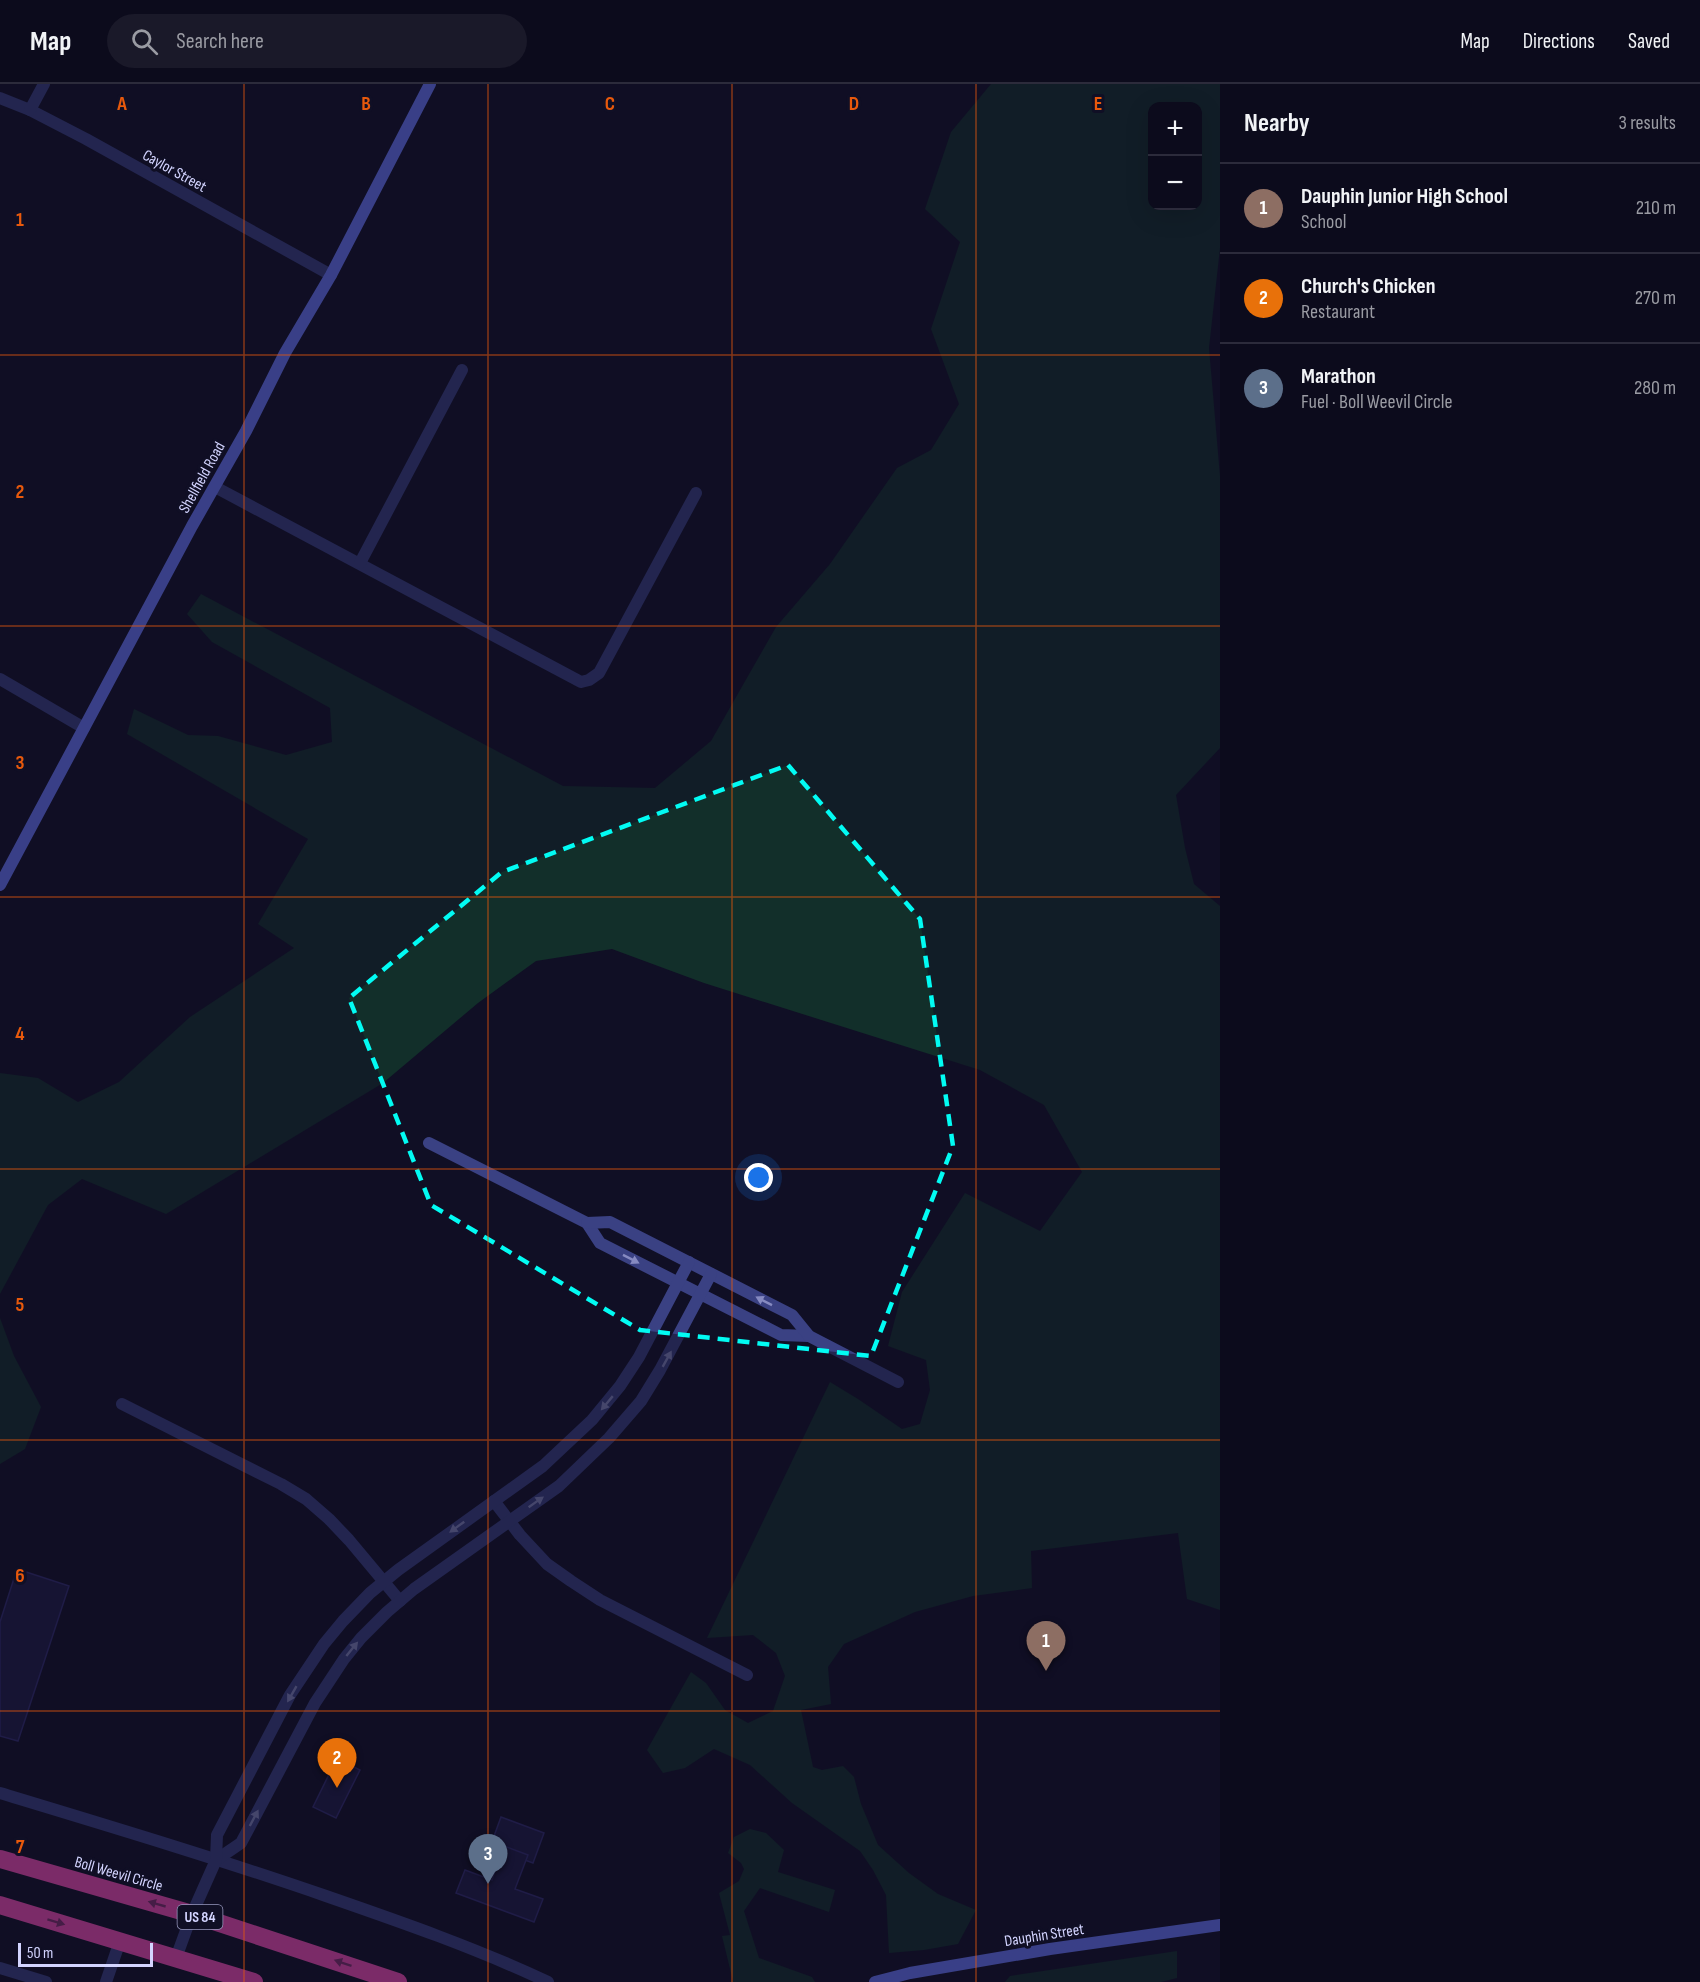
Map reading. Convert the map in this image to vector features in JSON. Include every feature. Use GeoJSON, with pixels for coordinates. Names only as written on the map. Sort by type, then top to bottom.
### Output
{"type":"FeatureCollection","features":[{"type":"Feature","properties":{"kind":"highway","name":"Boll Weevil Circle"},"geometry":{"type":"LineString","coordinates":[[0,1858],[192,1914],[398,1982]]}},
{"type":"Feature","properties":{"kind":"highway"},"geometry":{"type":"LineString","coordinates":[[0,1905],[254,1982]]}},
{"type":"Feature","properties":{"kind":"street"},"geometry":{"type":"LineString","coordinates":[[30,110],[44,84]]}},
{"type":"Feature","properties":{"kind":"street","name":"Shellfield Road"},"geometry":{"type":"LineString","coordinates":[[0,885],[285,353],[331,275],[430,84]]}},
{"type":"Feature","properties":{"kind":"street","name":"Caylor Street"},"geometry":{"type":"LineString","coordinates":[[0,100],[30,110],[86,139],[331,275]]}},
{"type":"Feature","properties":{"kind":"street"},"geometry":{"type":"LineString","coordinates":[[360,564],[462,370]]}},
{"type":"Feature","properties":{"kind":"street"},"geometry":{"type":"LineString","coordinates":[[215,487],[581,682],[599,673],[696,493]]}},
{"type":"Feature","properties":{"kind":"street"},"geometry":{"type":"LineString","coordinates":[[0,679],[84,728]]}},
{"type":"Feature","properties":{"kind":"street"},"geometry":{"type":"LineString","coordinates":[[429,1143],[587,1224],[600,1243],[678,1283],[781,1335],[809,1336]]}},
{"type":"Feature","properties":{"kind":"street"},"geometry":{"type":"LineString","coordinates":[[587,1224],[610,1222],[689,1262],[792,1315],[809,1336],[898,1382]]}},
{"type":"Feature","properties":{"kind":"street"},"geometry":{"type":"LineString","coordinates":[[176,1958],[192,1914],[216,1860],[217,1835],[290,1695],[318,1653],[343,1621],[384,1582],[543,1466],[605,1406],[639,1357],[689,1262]]}},
{"type":"Feature","properties":{"kind":"street"},"geometry":{"type":"LineString","coordinates":[[216,1860],[241,1843],[315,1703],[361,1638],[400,1601],[559,1486],[624,1422],[641,1401],[660,1370],[711,1274]]}},
{"type":"Feature","properties":{"kind":"street"},"geometry":{"type":"LineString","coordinates":[[122,1404],[281,1484],[306,1500],[349,1540],[400,1601]]}},
{"type":"Feature","properties":{"kind":"street"},"geometry":{"type":"LineString","coordinates":[[494,1501],[547,1563],[571,1581],[600,1600],[747,1674]]}},
{"type":"Feature","properties":{"kind":"street"},"geometry":{"type":"LineString","coordinates":[[0,1793],[306,1889],[454,1941],[548,1982]]}},
{"type":"Feature","properties":{"kind":"street","name":"Dauphin Street"},"geometry":{"type":"LineString","coordinates":[[875,1982],[910,1973],[1050,1949],[1220,1925]]}},
{"type":"Feature","properties":{"kind":"street"},"geometry":{"type":"LineString","coordinates":[[106,1982],[120,1941]]}},
{"type":"Feature","properties":{"kind":"street"},"geometry":{"type":"LineString","coordinates":[[0,1968],[46,1982]]}},
{"type":"Feature","properties":{"kind":"highlighted area"},"geometry":{"type":"Polygon","coordinates":[[[788,765],[920,919],[953,1146],[871,1356],[640,1330],[431,1205],[349,998],[502,872],[788,765]]]}},
{"type":"Feature","properties":{"kind":"green space"},"geometry":{"type":"Polygon","coordinates":[[[991,84],[1220,84],[1220,248],[1209,348],[1220,476],[1220,748],[1176,795],[1194,884],[1220,906],[1220,1610],[1187,1599],[1178,1533],[1031,1551],[1032,1588],[973,1596],[915,1612],[844,1644],[828,1667],[831,1704],[801,1710],[813,1767],[822,1770],[843,1766],[854,1777],[861,1804],[878,1845],[909,1873],[938,1894],[976,1910],[958,1944],[889,1953],[886,1895],[860,1851],[792,1803],[750,1765],[714,1749],[685,1768],[663,1773],[647,1750],[691,1672],[706,1683],[725,1710],[748,1723],[773,1711],[785,1676],[776,1653],[753,1635],[707,1638],[830,1382],[902,1429],[920,1424],[930,1390],[926,1360],[888,1346],[902,1292],[965,1193],[1040,1231],[1082,1172],[1044,1105],[980,1070],[704,983],[612,949],[536,961],[478,1003],[383,1083],[166,1214],[82,1179],[48,1205],[0,1294],[0,1073],[38,1078],[78,1102],[119,1082],[190,1017],[294,948],[258,924],[308,839],[127,734],[134,709],[188,735],[218,736],[286,755],[332,742],[330,708],[212,642],[187,614],[201,594],[563,786],[655,788],[711,741],[776,627],[830,564],[897,468],[931,450],[959,404],[931,329],[960,242],[925,209],[951,132],[991,84]]]}},
{"type":"Feature","properties":{"kind":"green space"},"geometry":{"type":"Polygon","coordinates":[[[0,1318],[14,1356],[41,1407],[25,1449],[0,1464],[0,1318]]]}},
{"type":"Feature","properties":{"kind":"green space"},"geometry":{"type":"Polygon","coordinates":[[[750,1829],[766,1833],[784,1850],[778,1872],[835,1890],[829,1912],[760,1888],[744,1911],[759,1958],[812,1977],[815,1982],[732,1982],[722,1936],[730,1935],[719,1893],[739,1881],[744,1869],[741,1863],[728,1853],[734,1837],[750,1829]]]}},
{"type":"Feature","properties":{"kind":"green space"},"geometry":{"type":"Polygon","coordinates":[[[1177,1951],[1177,1978],[1161,1982],[1005,1982],[1010,1976],[1177,1951]]]}},
{"type":"Feature","properties":{"kind":"building"},"geometry":{"type":"Polygon","coordinates":[[[17,1569],[69,1586],[18,1741],[0,1736],[0,1622],[17,1569]]]}},
{"type":"Feature","properties":{"kind":"building"},"geometry":{"type":"Polygon","coordinates":[[[337,1758],[360,1770],[336,1818],[313,1807],[337,1758]]]}},
{"type":"Feature","properties":{"kind":"building"},"geometry":{"type":"Polygon","coordinates":[[[501,1817],[544,1833],[533,1863],[490,1847],[501,1817]]]}},
{"type":"Feature","properties":{"kind":"building"},"geometry":{"type":"Polygon","coordinates":[[[504,1846],[528,1855],[515,1889],[543,1899],[534,1922],[456,1893],[465,1870],[492,1880],[504,1846]]]}},
{"type":"Feature","properties":{"kind":"place","name":"Dauphin Junior High School"},"geometry":{"type":"Point","coordinates":[1046,1671]}},
{"type":"Feature","properties":{"kind":"place","name":"Church's Chicken"},"geometry":{"type":"Point","coordinates":[337,1788]}},
{"type":"Feature","properties":{"kind":"place","name":"Marathon"},"geometry":{"type":"Point","coordinates":[488,1884]}}]}
